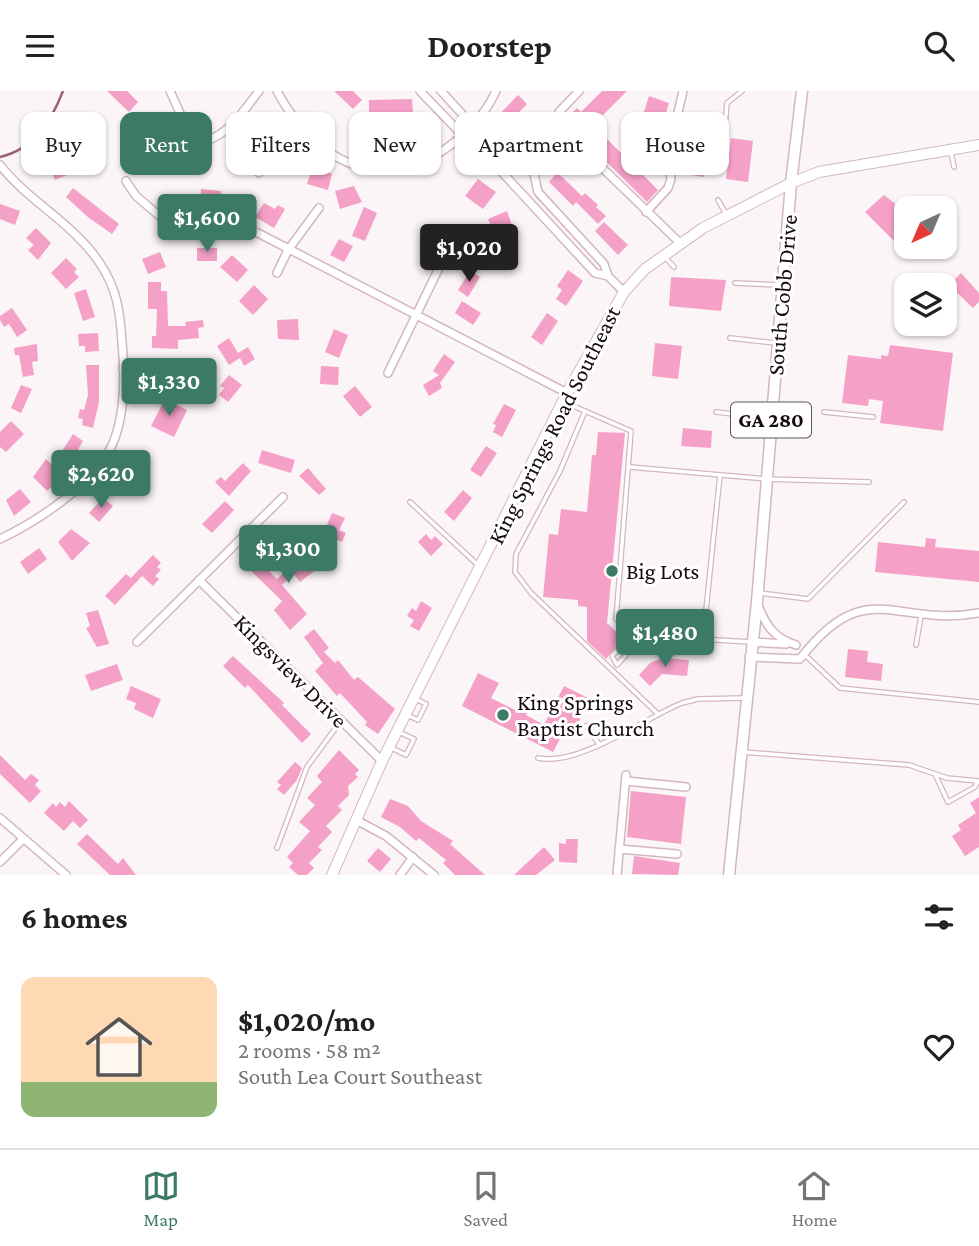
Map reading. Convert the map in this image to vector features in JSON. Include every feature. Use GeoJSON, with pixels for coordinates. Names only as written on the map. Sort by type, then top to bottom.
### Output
{"type":"FeatureCollection","features":[{"type":"Feature","properties":{"kind":"main road","name":"South Cobb Drive"},"geometry":{"type":"LineString","coordinates":[[729,875],[757,597],[799,91]]}},
{"type":"Feature","properties":{"kind":"street"},"geometry":{"type":"LineString","coordinates":[[170,91],[194,144],[213,141],[233,125],[259,91]]}},
{"type":"Feature","properties":{"kind":"street"},"geometry":{"type":"LineString","coordinates":[[277,91],[291,112]]}},
{"type":"Feature","properties":{"kind":"street"},"geometry":{"type":"LineString","coordinates":[[420,91],[455,128]]}},
{"type":"Feature","properties":{"kind":"street"},"geometry":{"type":"LineString","coordinates":[[440,91],[460,112]]}},
{"type":"Feature","properties":{"kind":"street"},"geometry":{"type":"LineString","coordinates":[[486,112],[496,91]]}},
{"type":"Feature","properties":{"kind":"street"},"geometry":{"type":"LineString","coordinates":[[579,91],[559,112],[561,128],[680,243]]}},
{"type":"Feature","properties":{"kind":"street"},"geometry":{"type":"LineString","coordinates":[[646,212],[664,193],[671,179],[668,155],[683,91]]}},
{"type":"Feature","properties":{"kind":"street"},"geometry":{"type":"LineString","coordinates":[[335,158],[374,170],[407,168],[433,158],[455,142]]}},
{"type":"Feature","properties":{"kind":"street","name":"King Springs Road Southeast"},"geometry":{"type":"LineString","coordinates":[[332,875],[389,747],[565,398],[624,292],[663,254],[726,215],[791,183],[819,172],[979,145]]}},
{"type":"Feature","properties":{"kind":"street"},"geometry":{"type":"LineString","coordinates":[[0,165],[4,175],[71,228],[98,259],[114,284],[119,303],[123,369],[120,420],[113,444],[98,467],[41,516],[0,539]]}},
{"type":"Feature","properties":{"kind":"street"},"geometry":{"type":"LineString","coordinates":[[505,175],[595,273],[608,276]]}},
{"type":"Feature","properties":{"kind":"street"},"geometry":{"type":"LineString","coordinates":[[534,175],[538,192],[604,264],[608,276],[624,292]]}},
{"type":"Feature","properties":{"kind":"street"},"geometry":{"type":"LineString","coordinates":[[126,181],[135,196],[162,218],[180,223],[224,224],[257,233],[416,315],[565,398]]}},
{"type":"Feature","properties":{"kind":"street"},"geometry":{"type":"LineString","coordinates":[[277,273],[288,250],[319,208]]}},
{"type":"Feature","properties":{"kind":"street"},"geometry":{"type":"LineString","coordinates":[[556,230],[565,222]]}},
{"type":"Feature","properties":{"kind":"street"},"geometry":{"type":"LineString","coordinates":[[388,373],[455,235]]}},
{"type":"Feature","properties":{"kind":"street"},"geometry":{"type":"LineString","coordinates":[[123,369],[196,371]]}},
{"type":"Feature","properties":{"kind":"street"},"geometry":{"type":"LineString","coordinates":[[137,642],[283,497]]}},
{"type":"Feature","properties":{"kind":"street","name":"Kingsview Drive"},"geometry":{"type":"LineString","coordinates":[[199,580],[382,761]]}},
{"type":"Feature","properties":{"kind":"street"},"geometry":{"type":"LineString","coordinates":[[757,597],[769,630],[805,652]]}},
{"type":"Feature","properties":{"kind":"street"},"geometry":{"type":"LineString","coordinates":[[749,657],[800,659],[840,617],[855,612],[882,609],[922,614],[979,614]]}},
{"type":"Feature","properties":{"kind":"street"},"geometry":{"type":"LineString","coordinates":[[751,642],[796,645]]}},
{"type":"Feature","properties":{"kind":"street"},"geometry":{"type":"LineString","coordinates":[[617,875],[626,778],[686,787]]}},
{"type":"Feature","properties":{"kind":"street"},"geometry":{"type":"LineString","coordinates":[[0,818],[66,875]]}},
{"type":"Feature","properties":{"kind":"street"},"geometry":{"type":"LineString","coordinates":[[358,821],[386,836],[434,875]]}},
{"type":"Feature","properties":{"kind":"street"},"geometry":{"type":"LineString","coordinates":[[0,862],[23,839]]}},
{"type":"Feature","properties":{"kind":"street"},"geometry":{"type":"LineString","coordinates":[[619,849],[677,855]]}},
{"type":"Feature","properties":{"kind":"street"},"geometry":{"type":"LineString","coordinates":[[400,875],[414,857]]}},
{"type":"Feature","properties":{"kind":"lane"},"geometry":{"type":"LineString","coordinates":[[726,112],[727,103],[742,91]]}},
{"type":"Feature","properties":{"kind":"lane"},"geometry":{"type":"LineString","coordinates":[[950,150],[954,167]]}},
{"type":"Feature","properties":{"kind":"lane"},"geometry":{"type":"LineString","coordinates":[[718,200],[726,215]]}},
{"type":"Feature","properties":{"kind":"lane"},"geometry":{"type":"LineString","coordinates":[[663,254],[674,267]]}},
{"type":"Feature","properties":{"kind":"lane"},"geometry":{"type":"LineString","coordinates":[[735,283],[782,285]]}},
{"type":"Feature","properties":{"kind":"lane"},"geometry":{"type":"LineString","coordinates":[[730,338],[778,344]]}},
{"type":"Feature","properties":{"kind":"lane"},"geometry":{"type":"LineString","coordinates":[[565,398],[585,411],[631,431],[616,619],[632,635],[751,642]]}},
{"type":"Feature","properties":{"kind":"lane"},"geometry":{"type":"LineString","coordinates":[[585,411],[560,471],[516,554],[515,572],[531,593],[658,714]]}},
{"type":"Feature","properties":{"kind":"lane"},"geometry":{"type":"LineString","coordinates":[[716,412],[771,418]]}},
{"type":"Feature","properties":{"kind":"lane"},"geometry":{"type":"LineString","coordinates":[[824,412],[873,417]]}},
{"type":"Feature","properties":{"kind":"lane"},"geometry":{"type":"LineString","coordinates":[[630,467],[766,479],[869,482]]}},
{"type":"Feature","properties":{"kind":"lane"},"geometry":{"type":"LineString","coordinates":[[703,639],[720,475]]}},
{"type":"Feature","properties":{"kind":"lane"},"geometry":{"type":"LineString","coordinates":[[410,502],[481,567]]}},
{"type":"Feature","properties":{"kind":"lane"},"geometry":{"type":"LineString","coordinates":[[757,597],[808,599],[904,502]]}},
{"type":"Feature","properties":{"kind":"lane"},"geometry":{"type":"LineString","coordinates":[[916,645],[922,614]]}},
{"type":"Feature","properties":{"kind":"lane"},"geometry":{"type":"LineString","coordinates":[[632,635],[612,656],[617,665],[643,636]]}},
{"type":"Feature","properties":{"kind":"lane"},"geometry":{"type":"LineString","coordinates":[[805,652],[840,688],[979,702]]}},
{"type":"Feature","properties":{"kind":"lane"},"geometry":{"type":"LineString","coordinates":[[538,758],[553,760],[599,744],[658,714],[698,699],[746,698]]}},
{"type":"Feature","properties":{"kind":"lane"},"geometry":{"type":"LineString","coordinates":[[406,715],[418,720],[426,704],[414,699]]}},
{"type":"Feature","properties":{"kind":"lane"},"geometry":{"type":"LineString","coordinates":[[277,848],[307,767],[341,720]]}},
{"type":"Feature","properties":{"kind":"lane"},"geometry":{"type":"LineString","coordinates":[[586,726],[599,744]]}},
{"type":"Feature","properties":{"kind":"lane"},"geometry":{"type":"LineString","coordinates":[[389,747],[406,755],[414,739],[397,732]]}},
{"type":"Feature","properties":{"kind":"lane"},"geometry":{"type":"LineString","coordinates":[[741,752],[909,765],[947,778],[978,781],[975,786],[948,802],[934,774]]}},
{"type":"Feature","properties":{"kind":"building"},"geometry":{"type":"Polygon","coordinates":[[[107,91],[127,91],[138,102],[129,112],[107,91]]]}},
{"type":"Feature","properties":{"kind":"building"},"geometry":{"type":"Polygon","coordinates":[[[334,91],[353,91],[362,100],[353,109],[334,91]]]}},
{"type":"Feature","properties":{"kind":"building"},"geometry":{"type":"Polygon","coordinates":[[[602,91],[627,91],[606,112],[581,112],[602,91]]]}},
{"type":"Feature","properties":{"kind":"building"},"geometry":{"type":"Polygon","coordinates":[[[518,95],[527,104],[519,112],[502,112],[518,95]]]}},
{"type":"Feature","properties":{"kind":"building"},"geometry":{"type":"Polygon","coordinates":[[[649,96],[669,103],[666,112],[644,112],[649,96]]]}},
{"type":"Feature","properties":{"kind":"building"},"geometry":{"type":"Polygon","coordinates":[[[412,99],[413,112],[369,112],[369,100],[412,99]]]}},
{"type":"Feature","properties":{"kind":"building"},"geometry":{"type":"Polygon","coordinates":[[[731,138],[753,141],[748,182],[726,179],[729,175],[731,138]]]}},
{"type":"Feature","properties":{"kind":"building"},"geometry":{"type":"Polygon","coordinates":[[[607,139],[621,153],[621,175],[643,175],[658,190],[647,202],[607,162],[607,139]]]}},
{"type":"Feature","properties":{"kind":"building"},"geometry":{"type":"Polygon","coordinates":[[[53,175],[67,175],[55,180],[53,175]]]}},
{"type":"Feature","properties":{"kind":"building"},"geometry":{"type":"Polygon","coordinates":[[[310,175],[332,175],[328,190],[307,184],[310,175]]]}},
{"type":"Feature","properties":{"kind":"building"},"geometry":{"type":"Polygon","coordinates":[[[555,175],[560,175],[582,196],[585,193],[606,216],[598,224],[576,202],[573,206],[549,182],[555,175]]]}},
{"type":"Feature","properties":{"kind":"building"},"geometry":{"type":"Polygon","coordinates":[[[478,179],[496,192],[483,209],[465,196],[478,179]]]}},
{"type":"Feature","properties":{"kind":"building"},"geometry":{"type":"Polygon","coordinates":[[[354,186],[362,202],[340,209],[335,191],[354,186]]]}},
{"type":"Feature","properties":{"kind":"building"},"geometry":{"type":"Polygon","coordinates":[[[73,188],[119,224],[112,234],[66,197],[73,188]]]}},
{"type":"Feature","properties":{"kind":"building"},"geometry":{"type":"Polygon","coordinates":[[[201,189],[221,191],[220,207],[200,206],[201,189]]]}},
{"type":"Feature","properties":{"kind":"building"},"geometry":{"type":"Polygon","coordinates":[[[884,195],[894,203],[894,241],[865,212],[884,195]]]}},
{"type":"Feature","properties":{"kind":"building"},"geometry":{"type":"Polygon","coordinates":[[[264,203],[275,209],[278,205],[285,209],[274,228],[255,217],[264,203]]]}},
{"type":"Feature","properties":{"kind":"building"},"geometry":{"type":"Polygon","coordinates":[[[0,204],[20,211],[15,225],[0,219],[0,204]]]}},
{"type":"Feature","properties":{"kind":"building"},"geometry":{"type":"Polygon","coordinates":[[[364,207],[377,213],[365,241],[352,236],[364,207]]]}},
{"type":"Feature","properties":{"kind":"building"},"geometry":{"type":"Polygon","coordinates":[[[507,211],[514,231],[496,238],[488,219],[507,211]]]}},
{"type":"Feature","properties":{"kind":"building"},"geometry":{"type":"Polygon","coordinates":[[[604,222],[628,245],[618,255],[595,231],[604,222]]]}},
{"type":"Feature","properties":{"kind":"building"},"geometry":{"type":"Polygon","coordinates":[[[36,228],[51,243],[38,260],[28,250],[34,245],[26,238],[36,228]]]}},
{"type":"Feature","properties":{"kind":"building"},"geometry":{"type":"Polygon","coordinates":[[[339,239],[353,246],[344,262],[330,255],[339,239]]]}},
{"type":"Feature","properties":{"kind":"building"},"geometry":{"type":"Polygon","coordinates":[[[500,246],[515,252],[509,269],[498,265],[501,258],[496,256],[500,246]]]}},
{"type":"Feature","properties":{"kind":"building"},"geometry":{"type":"Polygon","coordinates":[[[197,248],[217,248],[217,261],[197,261],[197,248]]]}},
{"type":"Feature","properties":{"kind":"building"},"geometry":{"type":"Polygon","coordinates":[[[160,252],[166,267],[148,274],[142,259],[160,252]]]}},
{"type":"Feature","properties":{"kind":"building"},"geometry":{"type":"Polygon","coordinates":[[[232,255],[248,270],[237,282],[220,267],[232,255]]]}},
{"type":"Feature","properties":{"kind":"building"},"geometry":{"type":"Polygon","coordinates":[[[66,258],[77,269],[74,272],[79,277],[66,289],[51,273],[66,258]]]}},
{"type":"Feature","properties":{"kind":"building"},"geometry":{"type":"Polygon","coordinates":[[[568,270],[583,281],[566,306],[556,299],[562,290],[557,286],[568,270]]]}},
{"type":"Feature","properties":{"kind":"building"},"geometry":{"type":"Polygon","coordinates":[[[470,271],[480,277],[468,297],[458,290],[470,271]]]}},
{"type":"Feature","properties":{"kind":"building"},"geometry":{"type":"Polygon","coordinates":[[[961,273],[979,293],[979,302],[973,308],[957,293],[957,277],[961,273]]]}},
{"type":"Feature","properties":{"kind":"building"},"geometry":{"type":"Polygon","coordinates":[[[671,277],[726,280],[721,311],[669,306],[671,277]]]}},
{"type":"Feature","properties":{"kind":"building"},"geometry":{"type":"Polygon","coordinates":[[[148,282],[161,282],[161,291],[167,291],[168,326],[186,326],[185,322],[203,320],[204,327],[198,328],[199,338],[178,340],[178,349],[152,348],[152,336],[156,336],[157,309],[148,309],[148,282]]]}},
{"type":"Feature","properties":{"kind":"building"},"geometry":{"type":"Polygon","coordinates":[[[254,285],[268,299],[253,315],[239,301],[254,285]]]}},
{"type":"Feature","properties":{"kind":"building"},"geometry":{"type":"Polygon","coordinates":[[[86,289],[95,317],[83,321],[74,293],[86,289]]]}},
{"type":"Feature","properties":{"kind":"building"},"geometry":{"type":"Polygon","coordinates":[[[462,301],[481,313],[473,325],[455,313],[462,301]]]}},
{"type":"Feature","properties":{"kind":"building"},"geometry":{"type":"Polygon","coordinates":[[[12,308],[27,330],[17,337],[9,324],[4,327],[0,320],[0,316],[12,308]]]}},
{"type":"Feature","properties":{"kind":"building"},"geometry":{"type":"Polygon","coordinates":[[[547,313],[558,321],[542,345],[531,337],[547,313]]]}},
{"type":"Feature","properties":{"kind":"building"},"geometry":{"type":"Polygon","coordinates":[[[298,319],[299,340],[278,339],[277,320],[298,319]]]}},
{"type":"Feature","properties":{"kind":"building"},"geometry":{"type":"Polygon","coordinates":[[[334,329],[348,335],[339,358],[325,352],[334,329]]]}},
{"type":"Feature","properties":{"kind":"building"},"geometry":{"type":"Polygon","coordinates":[[[98,333],[99,351],[85,352],[85,346],[79,346],[78,334],[98,333]]]}},
{"type":"Feature","properties":{"kind":"building"},"geometry":{"type":"Polygon","coordinates":[[[229,338],[238,353],[248,347],[255,359],[244,366],[240,358],[229,365],[217,346],[229,338]]]}},
{"type":"Feature","properties":{"kind":"building"},"geometry":{"type":"Polygon","coordinates":[[[655,343],[682,346],[678,379],[652,376],[655,343]]]}},
{"type":"Feature","properties":{"kind":"building"},"geometry":{"type":"Polygon","coordinates":[[[37,344],[38,361],[32,362],[34,375],[23,377],[19,355],[15,355],[14,348],[37,344]]]}},
{"type":"Feature","properties":{"kind":"building"},"geometry":{"type":"Polygon","coordinates":[[[890,345],[953,353],[943,431],[880,423],[883,401],[869,399],[868,406],[842,403],[848,355],[881,359],[881,355],[888,356],[890,345]]]}},
{"type":"Feature","properties":{"kind":"building"},"geometry":{"type":"Polygon","coordinates":[[[444,354],[455,362],[440,383],[442,388],[429,396],[423,385],[439,375],[433,371],[444,354]]]}},
{"type":"Feature","properties":{"kind":"building"},"geometry":{"type":"Polygon","coordinates":[[[86,365],[99,365],[99,402],[93,428],[82,425],[83,419],[78,418],[80,409],[84,410],[88,395],[86,365]]]}},
{"type":"Feature","properties":{"kind":"building"},"geometry":{"type":"Polygon","coordinates":[[[321,366],[339,367],[338,385],[320,384],[321,366]]]}},
{"type":"Feature","properties":{"kind":"building"},"geometry":{"type":"Polygon","coordinates":[[[229,375],[242,385],[228,402],[219,395],[224,388],[220,386],[229,375]]]}},
{"type":"Feature","properties":{"kind":"building"},"geometry":{"type":"Polygon","coordinates":[[[21,385],[32,389],[21,413],[11,408],[21,385]]]}},
{"type":"Feature","properties":{"kind":"building"},"geometry":{"type":"Polygon","coordinates":[[[355,386],[372,407],[360,417],[343,396],[355,386]]]}},
{"type":"Feature","properties":{"kind":"building"},"geometry":{"type":"Polygon","coordinates":[[[165,399],[187,410],[174,437],[151,426],[165,399]]]}},
{"type":"Feature","properties":{"kind":"building"},"geometry":{"type":"Polygon","coordinates":[[[504,404],[516,410],[502,437],[493,432],[496,425],[493,424],[504,404]]]}},
{"type":"Feature","properties":{"kind":"building"},"geometry":{"type":"Polygon","coordinates":[[[11,421],[24,434],[6,452],[0,447],[0,432],[11,421]]]}},
{"type":"Feature","properties":{"kind":"building"},"geometry":{"type":"Polygon","coordinates":[[[683,428],[712,431],[711,448],[681,446],[683,428]]]}},
{"type":"Feature","properties":{"kind":"building"},"geometry":{"type":"Polygon","coordinates":[[[598,432],[625,433],[607,623],[623,638],[606,659],[587,641],[587,607],[578,606],[578,600],[543,597],[549,534],[558,535],[561,509],[587,512],[592,455],[596,455],[598,432]]]}},
{"type":"Feature","properties":{"kind":"building"},"geometry":{"type":"Polygon","coordinates":[[[73,434],[83,441],[73,458],[62,451],[73,434]]]}},
{"type":"Feature","properties":{"kind":"building"},"geometry":{"type":"Polygon","coordinates":[[[486,446],[497,453],[481,477],[470,470],[486,446]]]}},
{"type":"Feature","properties":{"kind":"building"},"geometry":{"type":"Polygon","coordinates":[[[262,450],[295,460],[291,473],[258,463],[262,450]]]}},
{"type":"Feature","properties":{"kind":"building"},"geometry":{"type":"Polygon","coordinates":[[[46,459],[63,476],[47,491],[33,477],[46,459]]]}},
{"type":"Feature","properties":{"kind":"building"},"geometry":{"type":"Polygon","coordinates":[[[243,463],[251,471],[229,496],[215,482],[221,477],[225,481],[243,463]]]}},
{"type":"Feature","properties":{"kind":"building"},"geometry":{"type":"Polygon","coordinates":[[[308,468],[326,489],[319,495],[299,476],[308,468]]]}},
{"type":"Feature","properties":{"kind":"building"},"geometry":{"type":"Polygon","coordinates":[[[20,489],[31,502],[14,516],[6,500],[20,489]]]}},
{"type":"Feature","properties":{"kind":"building"},"geometry":{"type":"Polygon","coordinates":[[[463,490],[472,498],[454,521],[444,512],[463,490]]]}},
{"type":"Feature","properties":{"kind":"building"},"geometry":{"type":"Polygon","coordinates":[[[103,498],[113,506],[99,522],[89,513],[103,498]]]}},
{"type":"Feature","properties":{"kind":"building"},"geometry":{"type":"Polygon","coordinates":[[[225,501],[234,510],[212,533],[202,524],[225,501]]]}},
{"type":"Feature","properties":{"kind":"building"},"geometry":{"type":"Polygon","coordinates":[[[332,513],[345,518],[339,530],[346,533],[342,542],[336,539],[333,548],[320,542],[332,513]]]}},
{"type":"Feature","properties":{"kind":"building"},"geometry":{"type":"Polygon","coordinates":[[[71,529],[90,543],[72,561],[58,542],[71,529]]]}},
{"type":"Feature","properties":{"kind":"building"},"geometry":{"type":"Polygon","coordinates":[[[426,534],[431,540],[435,536],[443,544],[431,556],[418,542],[426,534]]]}},
{"type":"Feature","properties":{"kind":"building"},"geometry":{"type":"Polygon","coordinates":[[[926,538],[936,539],[935,547],[979,551],[979,582],[875,572],[878,542],[925,547],[926,538]]]}},
{"type":"Feature","properties":{"kind":"building"},"geometry":{"type":"Polygon","coordinates":[[[313,546],[323,560],[315,566],[317,569],[300,582],[293,573],[282,585],[307,614],[290,630],[274,610],[282,601],[248,568],[257,559],[277,579],[313,546]]]}},
{"type":"Feature","properties":{"kind":"building"},"geometry":{"type":"Polygon","coordinates":[[[39,548],[47,559],[28,574],[20,562],[39,548]]]}},
{"type":"Feature","properties":{"kind":"building"},"geometry":{"type":"Polygon","coordinates":[[[153,555],[161,563],[157,567],[161,570],[155,576],[159,579],[153,586],[142,576],[115,605],[105,596],[126,574],[131,578],[153,555]]]}},
{"type":"Feature","properties":{"kind":"building"},"geometry":{"type":"Polygon","coordinates":[[[421,601],[432,608],[419,631],[410,626],[414,620],[407,616],[412,608],[416,611],[421,601]]]}},
{"type":"Feature","properties":{"kind":"building"},"geometry":{"type":"Polygon","coordinates":[[[98,610],[109,644],[97,647],[86,628],[90,626],[86,613],[98,610]]]}},
{"type":"Feature","properties":{"kind":"building"},"geometry":{"type":"Polygon","coordinates":[[[314,629],[329,648],[324,652],[335,663],[338,660],[354,680],[358,677],[395,709],[378,734],[365,725],[367,722],[340,693],[337,696],[315,671],[323,663],[304,637],[314,629]]]}},
{"type":"Feature","properties":{"kind":"building"},"geometry":{"type":"Polygon","coordinates":[[[848,649],[868,651],[867,662],[883,664],[881,681],[845,677],[848,649]]]}},
{"type":"Feature","properties":{"kind":"building"},"geometry":{"type":"Polygon","coordinates":[[[233,656],[284,703],[282,705],[311,734],[302,743],[248,685],[245,688],[223,666],[233,656]]]}},
{"type":"Feature","properties":{"kind":"building"},"geometry":{"type":"Polygon","coordinates":[[[662,658],[689,660],[687,676],[662,674],[650,686],[639,675],[650,663],[662,658]]]}},
{"type":"Feature","properties":{"kind":"building"},"geometry":{"type":"Polygon","coordinates":[[[117,664],[123,680],[91,691],[85,675],[117,664]]]}},
{"type":"Feature","properties":{"kind":"building","name":"King Springs Baptist Church"},"geometry":{"type":"Polygon","coordinates":[[[478,673],[499,683],[491,698],[517,711],[526,694],[535,698],[526,715],[544,725],[564,686],[590,699],[571,737],[563,733],[553,752],[462,706],[478,673]]]}},
{"type":"Feature","properties":{"kind":"building"},"geometry":{"type":"Polygon","coordinates":[[[131,686],[161,699],[153,718],[134,709],[136,703],[126,699],[131,686]]]}},
{"type":"Feature","properties":{"kind":"building"},"geometry":{"type":"Polygon","coordinates":[[[339,750],[359,770],[355,774],[358,777],[348,786],[349,795],[338,806],[342,810],[326,826],[332,832],[318,847],[322,850],[309,863],[314,868],[307,875],[298,875],[289,867],[293,863],[287,857],[310,831],[299,822],[315,805],[307,798],[322,782],[317,776],[339,750]]]}},
{"type":"Feature","properties":{"kind":"building"},"geometry":{"type":"Polygon","coordinates":[[[0,755],[25,780],[31,774],[39,780],[35,785],[41,791],[30,803],[0,774],[0,755]]]}},
{"type":"Feature","properties":{"kind":"building"},"geometry":{"type":"Polygon","coordinates":[[[295,762],[302,768],[297,780],[284,795],[277,789],[281,785],[277,782],[295,762]]]}},
{"type":"Feature","properties":{"kind":"building"},"geometry":{"type":"Polygon","coordinates":[[[631,791],[686,797],[681,844],[627,837],[631,791]]]}},
{"type":"Feature","properties":{"kind":"building"},"geometry":{"type":"Polygon","coordinates":[[[979,797],[979,847],[965,856],[952,836],[961,830],[958,825],[976,813],[970,803],[979,797]]]}},
{"type":"Feature","properties":{"kind":"building"},"geometry":{"type":"Polygon","coordinates":[[[390,799],[408,806],[421,821],[453,841],[450,844],[485,875],[455,875],[443,863],[446,860],[419,838],[416,841],[400,827],[381,817],[390,799]]]}},
{"type":"Feature","properties":{"kind":"building"},"geometry":{"type":"Polygon","coordinates":[[[69,801],[88,820],[80,828],[73,821],[64,831],[44,813],[53,803],[56,807],[60,802],[65,807],[69,801]]]}},
{"type":"Feature","properties":{"kind":"building"},"geometry":{"type":"Polygon","coordinates":[[[87,834],[118,864],[123,858],[136,875],[110,875],[77,844],[87,834]]]}},
{"type":"Feature","properties":{"kind":"building"},"geometry":{"type":"Polygon","coordinates":[[[566,839],[578,839],[577,863],[559,862],[559,843],[566,844],[566,839]]]}},
{"type":"Feature","properties":{"kind":"building"},"geometry":{"type":"Polygon","coordinates":[[[544,847],[555,860],[536,875],[514,875],[544,847]]]}},
{"type":"Feature","properties":{"kind":"building"},"geometry":{"type":"Polygon","coordinates":[[[378,848],[391,859],[380,872],[367,861],[378,848]]]}},
{"type":"Feature","properties":{"kind":"building"},"geometry":{"type":"Polygon","coordinates":[[[634,856],[680,863],[678,875],[632,874],[634,856]]]}},
{"type":"Feature","properties":{"kind":"waterway"},"geometry":{"type":"LineString","coordinates":[[0,157],[22,148],[40,133],[63,91]]}},
{"type":"Feature","properties":{"kind":"place","name":"Big Lots"},"geometry":{"type":"Point","coordinates":[612,571]}},
{"type":"Feature","properties":{"kind":"place","name":"King Springs Baptist Church"},"geometry":{"type":"Point","coordinates":[503,715]}}]}
